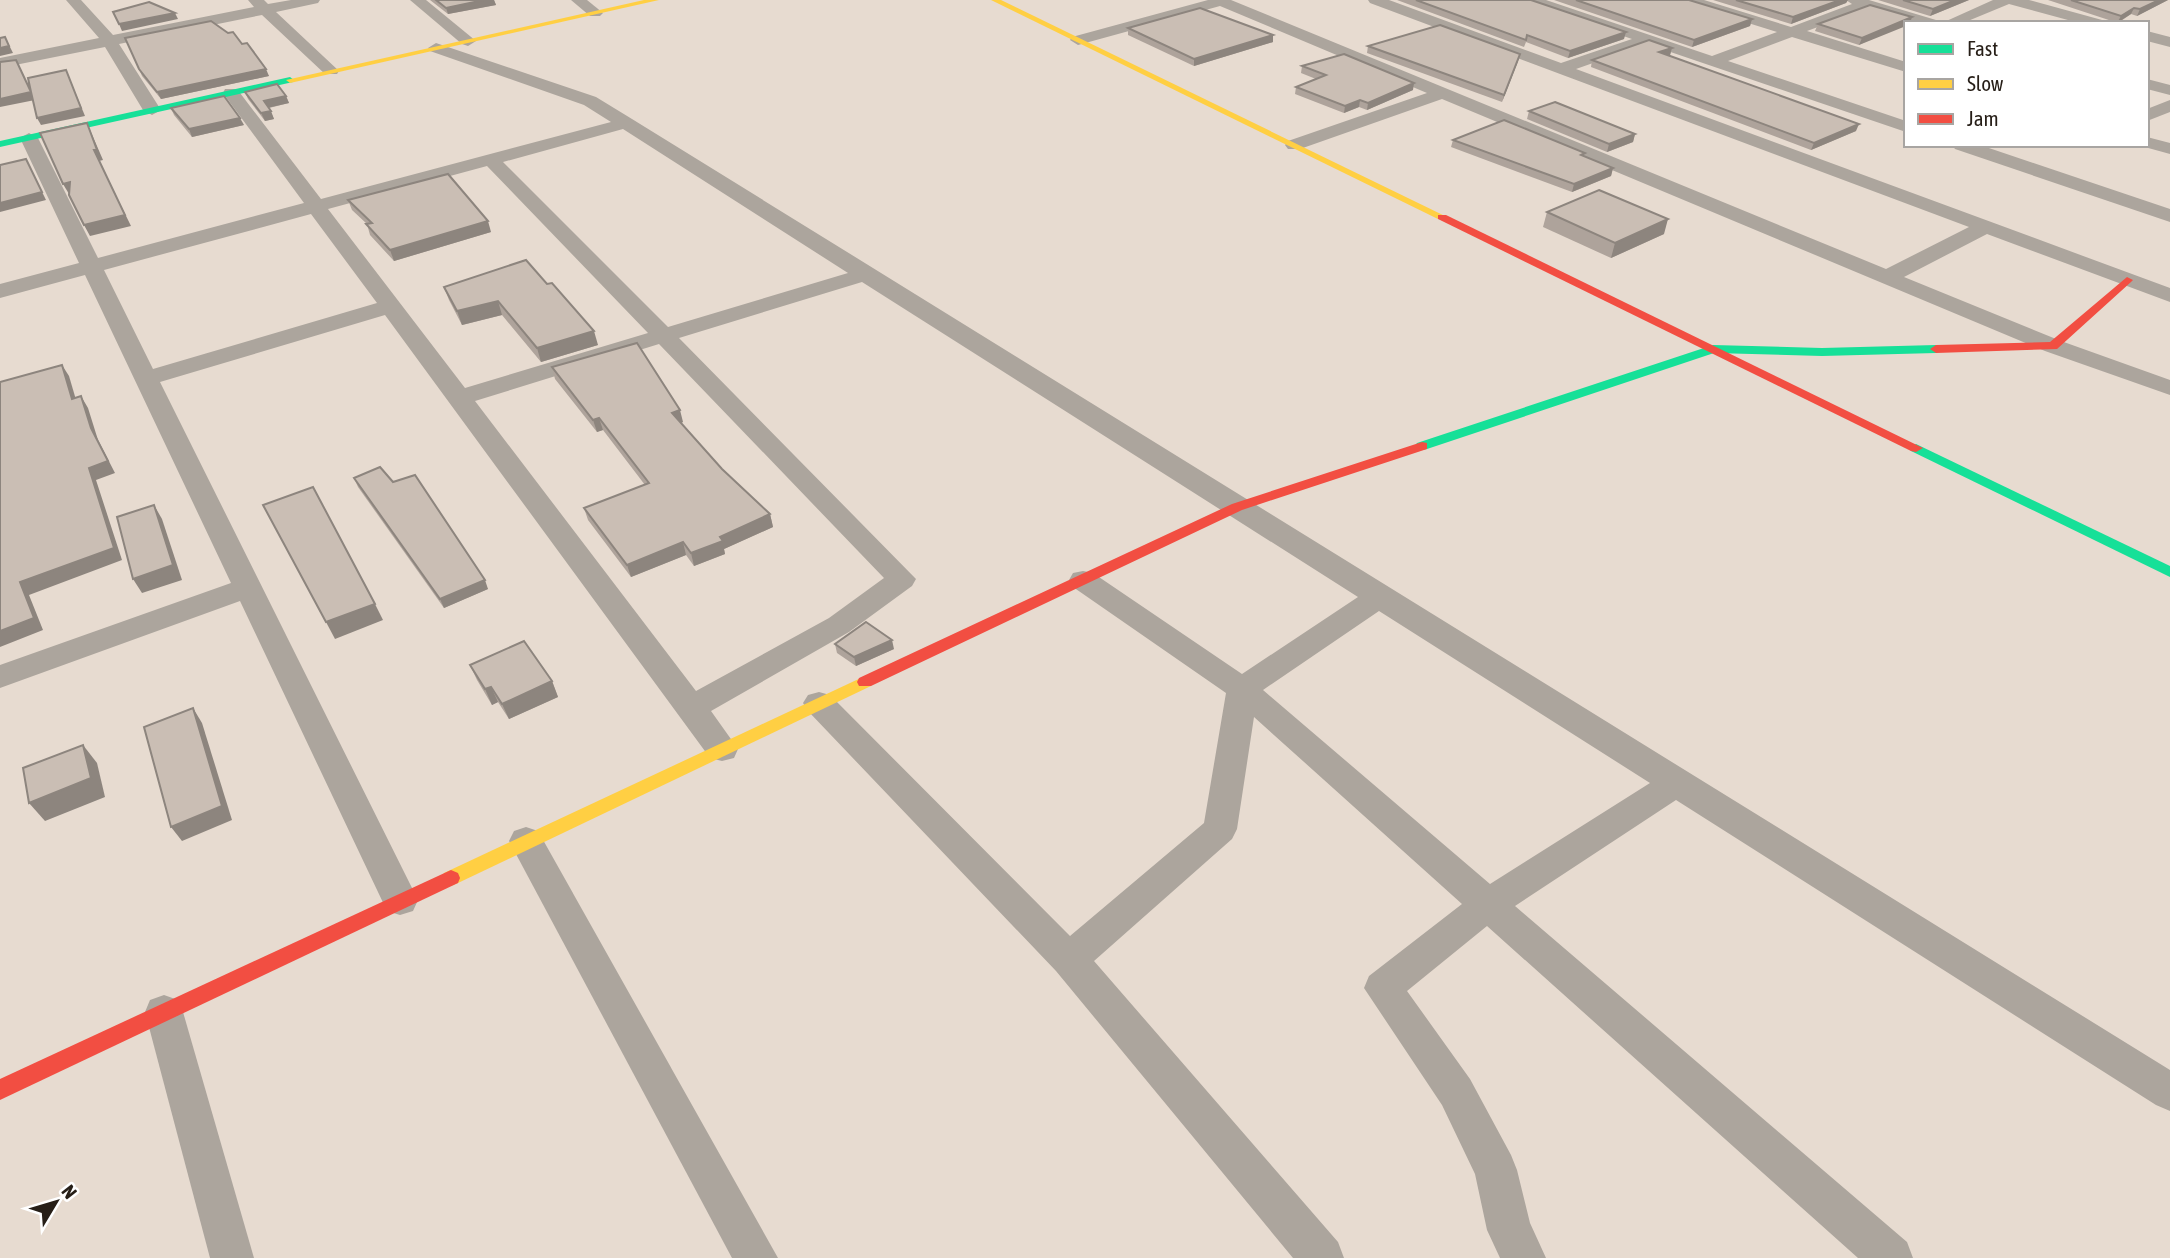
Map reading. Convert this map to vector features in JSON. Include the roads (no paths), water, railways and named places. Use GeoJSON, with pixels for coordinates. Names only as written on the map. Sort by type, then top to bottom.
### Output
{"type":"FeatureCollection","features":[{"type":"Feature","properties":{"kind":"street"},"geometry":{"type":"LineString","coordinates":[[73,0],[108,40],[152,110]]}},
{"type":"Feature","properties":{"kind":"street"},"geometry":{"type":"LineString","coordinates":[[0,63],[259,5],[313,0]]}},
{"type":"Feature","properties":{"kind":"street"},"geometry":{"type":"LineString","coordinates":[[417,0],[468,41]]}},
{"type":"Feature","properties":{"kind":"street"},"geometry":{"type":"LineString","coordinates":[[578,0],[595,13]]}},
{"type":"Feature","properties":{"kind":"street"},"geometry":{"type":"LineString","coordinates":[[0,144],[655,0]]}},
{"type":"Feature","properties":{"kind":"street"},"geometry":{"type":"LineString","coordinates":[[995,0],[2170,572]]}},
{"type":"Feature","properties":{"kind":"street"},"geometry":{"type":"LineString","coordinates":[[1376,0],[2170,295]]}},
{"type":"Feature","properties":{"kind":"street"},"geometry":{"type":"LineString","coordinates":[[1532,0],[1904,126]]}},
{"type":"Feature","properties":{"kind":"street"},"geometry":{"type":"LineString","coordinates":[[1689,0],[1904,66]]}},
{"type":"Feature","properties":{"kind":"street"},"geometry":{"type":"LineString","coordinates":[[1954,21],[2006,0]]}},
{"type":"Feature","properties":{"kind":"street"},"geometry":{"type":"LineString","coordinates":[[2012,0],[2090,21]]}},
{"type":"Feature","properties":{"kind":"street"},"geometry":{"type":"LineString","coordinates":[[1078,40],[1219,1],[2053,345],[2170,388]]}},
{"type":"Feature","properties":{"kind":"street"},"geometry":{"type":"LineString","coordinates":[[1713,61],[1791,32],[1859,2],[1924,21]]}},
{"type":"Feature","properties":{"kind":"street"},"geometry":{"type":"LineString","coordinates":[[1241,9],[1265,3]]}},
{"type":"Feature","properties":{"kind":"street"},"geometry":{"type":"LineString","coordinates":[[1731,13],[1755,4]]}},
{"type":"Feature","properties":{"kind":"street"},"geometry":{"type":"LineString","coordinates":[[259,5],[331,71]]}},
{"type":"Feature","properties":{"kind":"street"},"geometry":{"type":"LineString","coordinates":[[2149,37],[2170,42]]}},
{"type":"Feature","properties":{"kind":"street"},"geometry":{"type":"LineString","coordinates":[[1560,69],[1647,39]]}},
{"type":"Feature","properties":{"kind":"street"},"geometry":{"type":"LineString","coordinates":[[436,48],[590,101],[2170,1092]]}},
{"type":"Feature","properties":{"kind":"street"},"geometry":{"type":"LineString","coordinates":[[2149,84],[2170,90]]}},
{"type":"Feature","properties":{"kind":"street"},"geometry":{"type":"LineString","coordinates":[[231,93],[722,749]]}},
{"type":"Feature","properties":{"kind":"street"},"geometry":{"type":"LineString","coordinates":[[1294,145],[1443,93]]}},
{"type":"Feature","properties":{"kind":"street"},"geometry":{"type":"LineString","coordinates":[[2149,115],[2170,104]]}},
{"type":"Feature","properties":{"kind":"street"},"geometry":{"type":"LineString","coordinates":[[0,291],[626,123]]}},
{"type":"Feature","properties":{"kind":"street"},"geometry":{"type":"LineString","coordinates":[[29,138],[401,900]]}},
{"type":"Feature","properties":{"kind":"street"},"geometry":{"type":"LineString","coordinates":[[2149,143],[2170,149]]}},
{"type":"Feature","properties":{"kind":"street"},"geometry":{"type":"LineString","coordinates":[[1967,147],[2170,216]]}},
{"type":"Feature","properties":{"kind":"street"},"geometry":{"type":"LineString","coordinates":[[491,160],[902,579],[839,625],[691,708]]}},
{"type":"Feature","properties":{"kind":"street"},"geometry":{"type":"LineString","coordinates":[[1887,277],[1986,227]]}},
{"type":"Feature","properties":{"kind":"street"},"geometry":{"type":"LineString","coordinates":[[459,398],[866,274]]}},
{"type":"Feature","properties":{"kind":"street"},"geometry":{"type":"LineString","coordinates":[[0,1090],[1237,507],[1713,349],[1822,352],[2053,345],[2127,279]]}},
{"type":"Feature","properties":{"kind":"street"},"geometry":{"type":"LineString","coordinates":[[146,378],[391,306]]}},
{"type":"Feature","properties":{"kind":"street"},"geometry":{"type":"LineString","coordinates":[[1083,580],[1242,689],[1891,1258]]}},
{"type":"Feature","properties":{"kind":"street"},"geometry":{"type":"LineString","coordinates":[[0,677],[249,587]]}},
{"type":"Feature","properties":{"kind":"street"},"geometry":{"type":"LineString","coordinates":[[1069,960],[1220,829],[1242,689],[1380,597]]}},
{"type":"Feature","properties":{"kind":"street"},"geometry":{"type":"LineString","coordinates":[[819,704],[1069,960],[1322,1258]]}},
{"type":"Feature","properties":{"kind":"street"},"geometry":{"type":"LineString","coordinates":[[1524,1258],[1509,1230],[1496,1170],[1462,1103],[1383,988],[1488,904],[1676,783]]}},
{"type":"Feature","properties":{"kind":"street"},"geometry":{"type":"LineString","coordinates":[[526,841],[756,1258]]}},
{"type":"Feature","properties":{"kind":"street"},"geometry":{"type":"LineString","coordinates":[[164,1012],[232,1258]]}}]}
